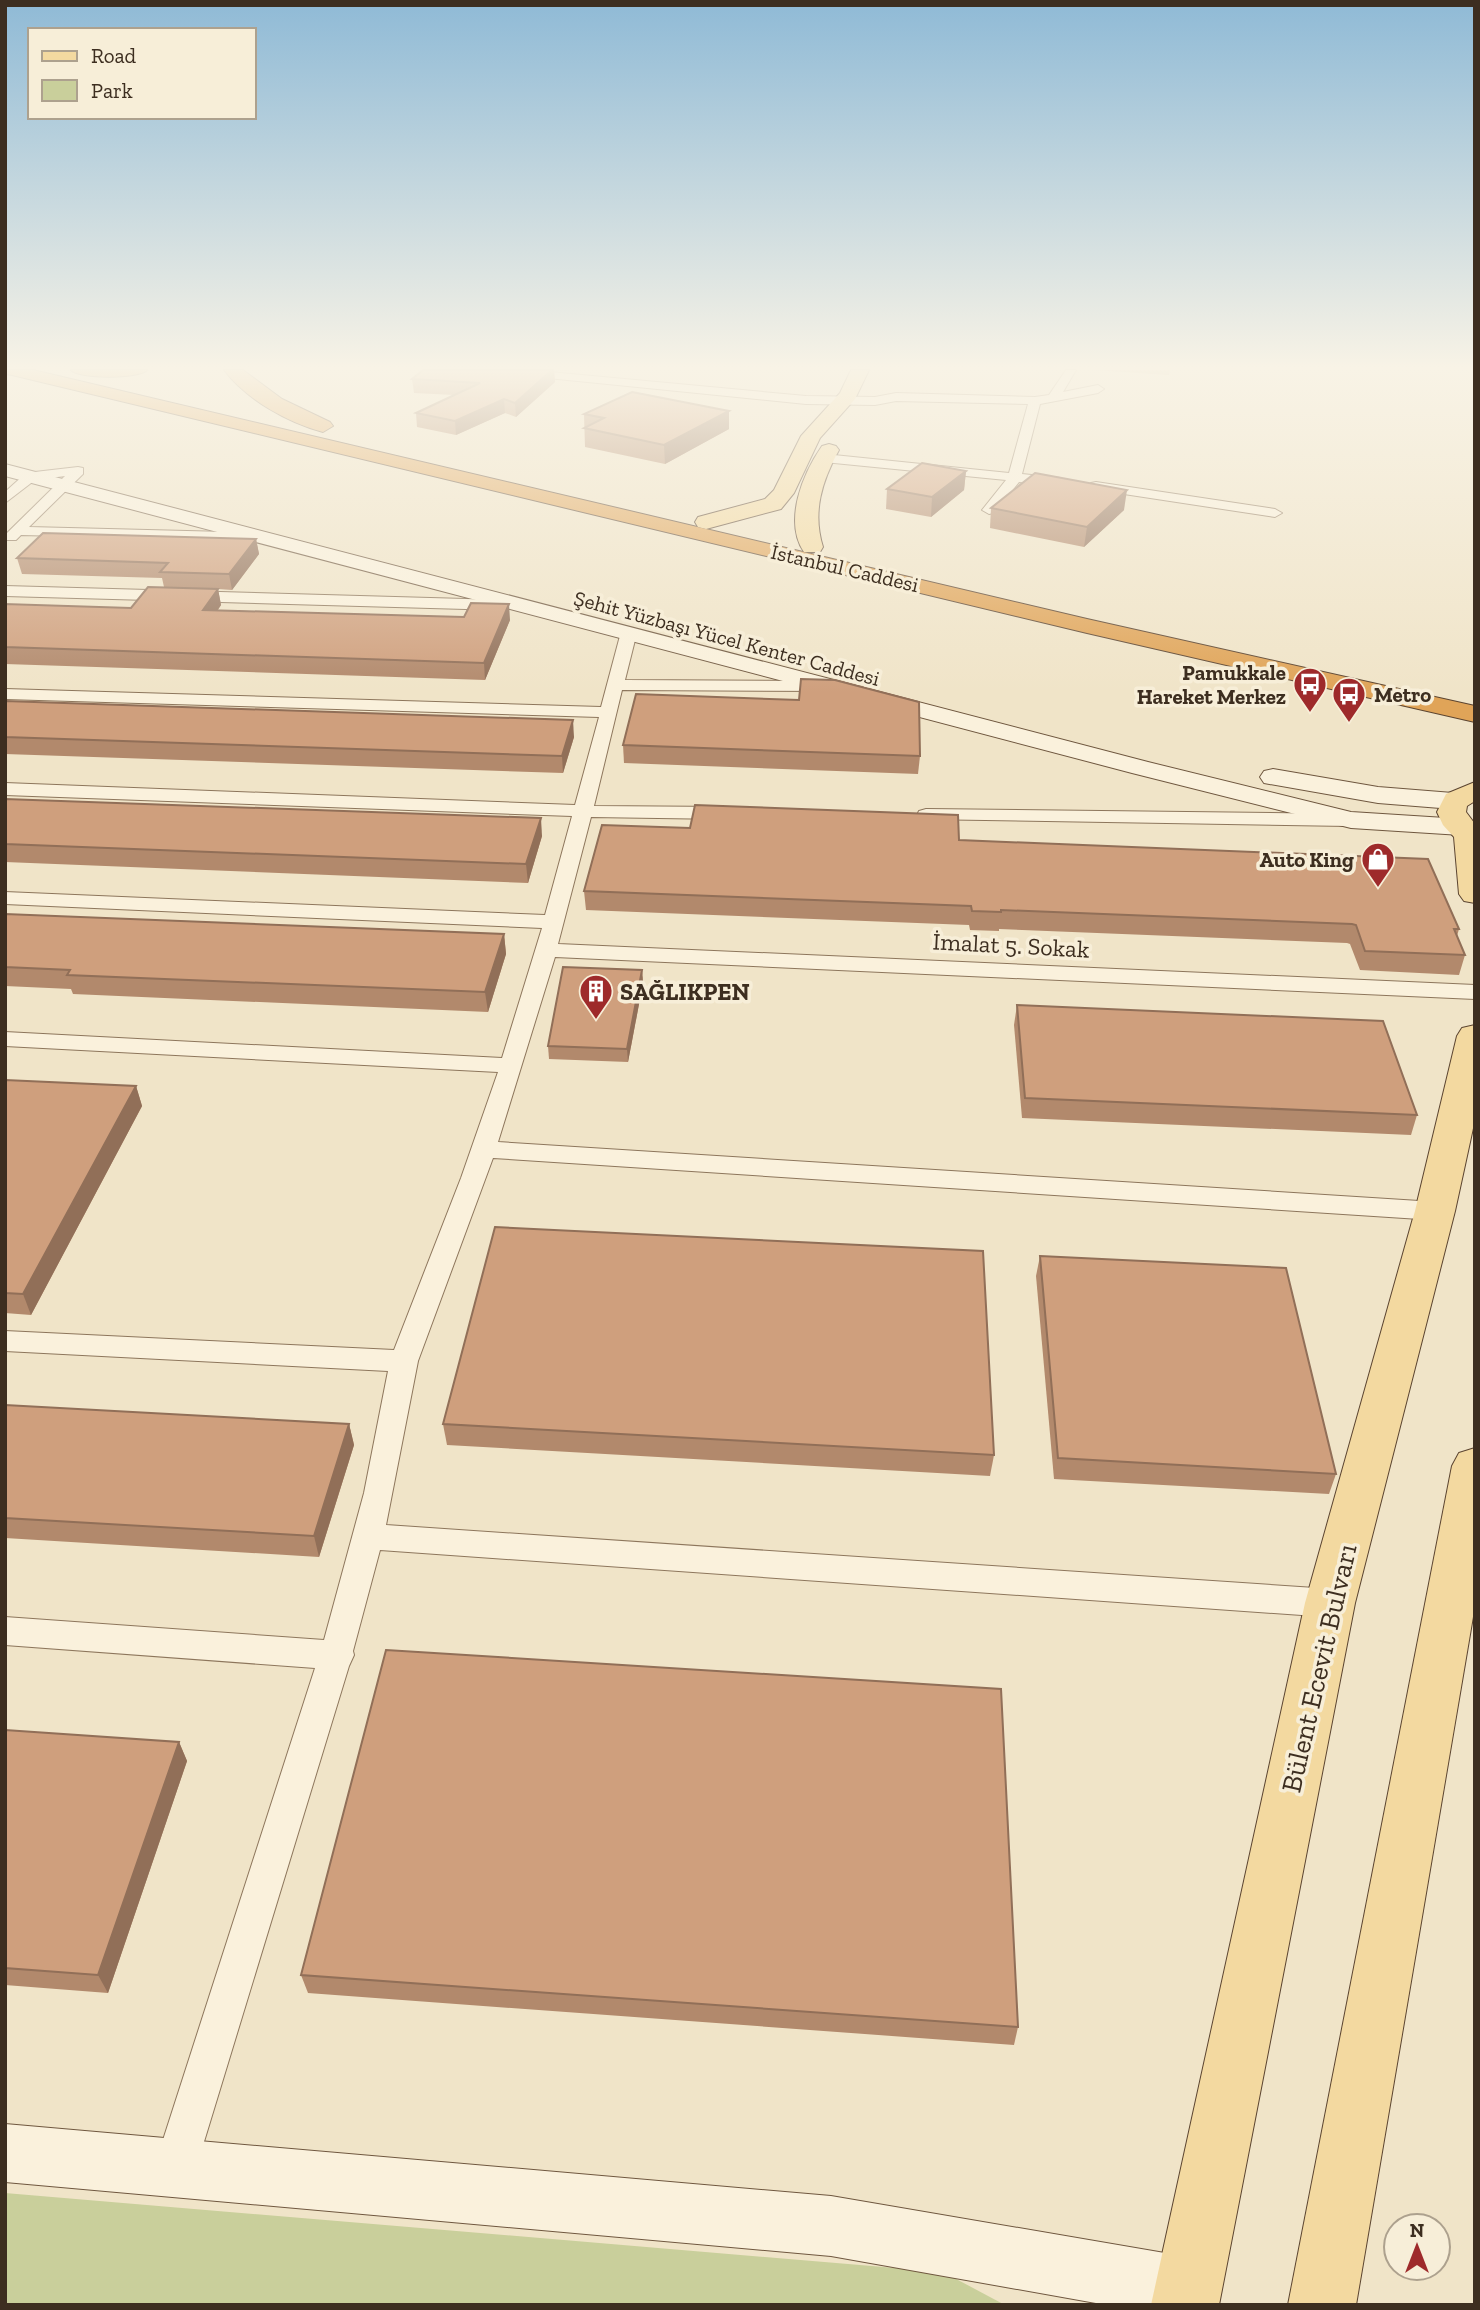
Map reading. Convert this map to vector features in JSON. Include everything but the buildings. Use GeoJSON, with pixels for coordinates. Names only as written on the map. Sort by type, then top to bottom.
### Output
{"type":"FeatureCollection","features":[{"type":"Feature","properties":{"kind":"highway","name":"İstanbul Caddesi"},"geometry":{"type":"LineString","coordinates":[[463,478],[1475,715]]}},
{"type":"Feature","properties":{"kind":"highway","name":"İstanbul Caddesi"},"geometry":{"type":"LineString","coordinates":[[517,478],[1475,697]]}},
{"type":"Feature","properties":{"kind":"main road"},"geometry":{"type":"LineString","coordinates":[[706,522],[773,504],[783,493],[790,478]]}},
{"type":"Feature","properties":{"kind":"main road"},"geometry":{"type":"LineString","coordinates":[[812,547],[807,533],[814,478]]}},
{"type":"Feature","properties":{"kind":"main road"},"geometry":{"type":"LineString","coordinates":[[1436,706],[1475,722]]}},
{"type":"Feature","properties":{"kind":"main road"},"geometry":{"type":"LineString","coordinates":[[1466,818],[1475,894]]}},
{"type":"Feature","properties":{"kind":"main road","name":"Bülent Ecevit Bulvarı"},"geometry":{"type":"LineString","coordinates":[[1186,2296],[1330,1602],[1435,1211],[1475,1036]]}},
{"type":"Feature","properties":{"kind":"main road"},"geometry":{"type":"LineString","coordinates":[[1322,2305],[1475,1466]]}},
{"type":"Feature","properties":{"kind":"street"},"geometry":{"type":"LineString","coordinates":[[5,499],[9,478]]}},
{"type":"Feature","properties":{"kind":"street"},"geometry":{"type":"LineString","coordinates":[[5,542],[72,478]]}},
{"type":"Feature","properties":{"kind":"street","name":"Şehit Yüzbaşı Yücel Kenter Caddesi"},"geometry":{"type":"LineString","coordinates":[[72,478],[268,537],[1141,768],[1351,820]]}},
{"type":"Feature","properties":{"kind":"street","name":"Şehit Yüzbaşı Yücel Kenter Caddesi"},"geometry":{"type":"LineString","coordinates":[[72,478],[1199,760]]}},
{"type":"Feature","properties":{"kind":"street"},"geometry":{"type":"LineString","coordinates":[[1003,478],[1079,484],[1275,513]]}},
{"type":"Feature","properties":{"kind":"street"},"geometry":{"type":"LineString","coordinates":[[989,510],[1014,479]]}},
{"type":"Feature","properties":{"kind":"street"},"geometry":{"type":"LineString","coordinates":[[17,531],[268,537]]}},
{"type":"Feature","properties":{"kind":"street"},"geometry":{"type":"LineString","coordinates":[[5,591],[531,606]]}},
{"type":"Feature","properties":{"kind":"street"},"geometry":{"type":"LineString","coordinates":[[175,2168],[224,2002],[338,1655],[395,1420],[404,1361],[484,1149],[512,1066],[553,922],[629,632]]}},
{"type":"Feature","properties":{"kind":"street"},"geometry":{"type":"LineString","coordinates":[[615,685],[834,686]]}},
{"type":"Feature","properties":{"kind":"street"},"geometry":{"type":"LineString","coordinates":[[5,694],[608,712]]}},
{"type":"Feature","properties":{"kind":"street"},"geometry":{"type":"LineString","coordinates":[[1252,772],[1305,785],[1378,795],[1466,818]]}},
{"type":"Feature","properties":{"kind":"street"},"geometry":{"type":"LineString","coordinates":[[5,789],[582,811],[750,813]]}},
{"type":"Feature","properties":{"kind":"street"},"geometry":{"type":"LineString","coordinates":[[904,815],[1351,820],[1466,818]]}},
{"type":"Feature","properties":{"kind":"street"},"geometry":{"type":"LineString","coordinates":[[5,898],[553,922]]}},
{"type":"Feature","properties":{"kind":"street","name":"İmalat 5. Sokak"},"geometry":{"type":"LineString","coordinates":[[545,950],[1475,992]]}},
{"type":"Feature","properties":{"kind":"street"},"geometry":{"type":"LineString","coordinates":[[5,1039],[512,1066]]}},
{"type":"Feature","properties":{"kind":"street"},"geometry":{"type":"LineString","coordinates":[[484,1149],[1435,1211]]}},
{"type":"Feature","properties":{"kind":"street"},"geometry":{"type":"LineString","coordinates":[[5,1341],[404,1361]]}},
{"type":"Feature","properties":{"kind":"street"},"geometry":{"type":"LineString","coordinates":[[367,1536],[1330,1602]]}},
{"type":"Feature","properties":{"kind":"street"},"geometry":{"type":"LineString","coordinates":[[5,1631],[338,1655]]}},
{"type":"Feature","properties":{"kind":"street"},"geometry":{"type":"LineString","coordinates":[[5,2153],[831,2226],[1186,2296]]}},
{"type":"Feature","properties":{"kind":"green space"},"geometry":{"type":"Polygon","coordinates":[[[5,2193],[943,2272],[1005,2305],[5,2305],[5,2193]]]}},
{"type":"Feature","properties":{"kind":"place","name":"Pamukkale Hareket Merkez"},"geometry":{"type":"Point","coordinates":[1310,714]}},
{"type":"Feature","properties":{"kind":"place","name":"Metro"},"geometry":{"type":"Point","coordinates":[1349,724]}},
{"type":"Feature","properties":{"kind":"place","name":"Auto King"},"geometry":{"type":"Point","coordinates":[1378,889]}},
{"type":"Feature","properties":{"kind":"place","name":"SAĞLIKPEN"},"geometry":{"type":"Point","coordinates":[596,1021]}}]}
